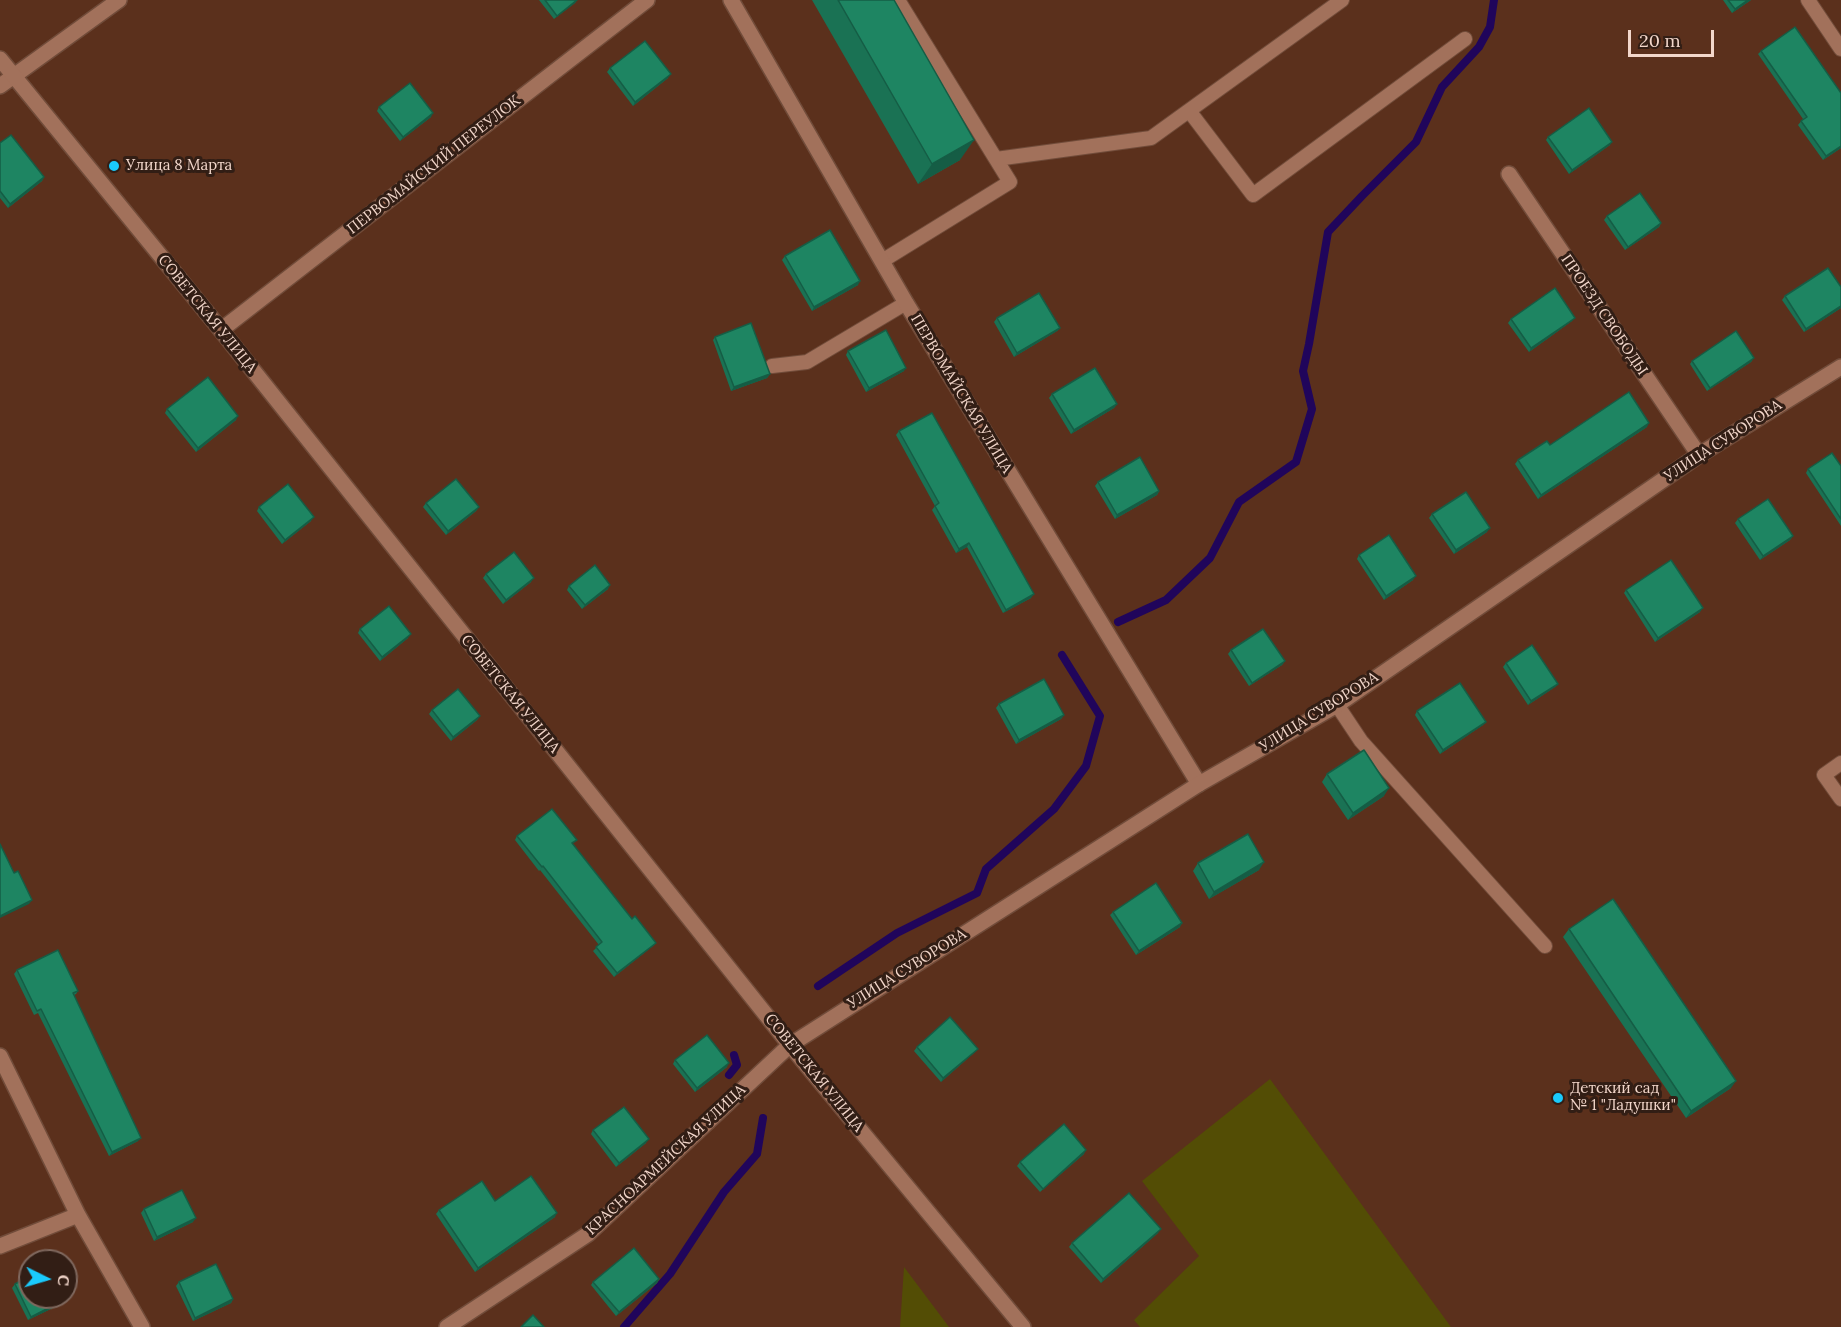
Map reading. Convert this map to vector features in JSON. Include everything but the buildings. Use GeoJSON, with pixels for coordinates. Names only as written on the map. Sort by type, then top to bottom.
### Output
{"type":"FeatureCollection","features":[{"type":"Feature","properties":{"kind":"street"},"geometry":{"type":"LineString","coordinates":[[0,86],[119,0]]}},
{"type":"Feature","properties":{"kind":"street","name":"ПЕРВОМАЙСКИЙ ПЕРЕУЛОК"},"geometry":{"type":"LineString","coordinates":[[221,330],[647,0]]}},
{"type":"Feature","properties":{"kind":"street","name":"ПЕРВОМАЙСКАЯ УЛИЦА"},"geometry":{"type":"LineString","coordinates":[[731,0],[906,303],[1199,784]]}},
{"type":"Feature","properties":{"kind":"street","name":"СОВЕТСКАЯ УЛИЦА"},"geometry":{"type":"LineString","coordinates":[[0,59],[221,330],[790,1045],[1023,1327]]}},
{"type":"Feature","properties":{"kind":"street","name":"ПРОЕЗД СВОБОДЫ"},"geometry":{"type":"LineString","coordinates":[[1509,174],[1699,455]]}},
{"type":"Feature","properties":{"kind":"street","name":"УЛИЦА СУВОРОВА"},"geometry":{"type":"LineString","coordinates":[[790,1045],[1199,784],[1337,705],[1699,455],[1841,367]]}},
{"type":"Feature","properties":{"kind":"street","name":"КРАСНОАРМЕЙСКАЯ УЛИЦА"},"geometry":{"type":"LineString","coordinates":[[447,1327],[588,1234],[790,1045]]}},
{"type":"Feature","properties":{"kind":"street"},"geometry":{"type":"LineString","coordinates":[[0,1056],[78,1215],[142,1327]]}},
{"type":"Feature","properties":{"kind":"street"},"geometry":{"type":"LineString","coordinates":[[0,1246],[78,1215]]}},
{"type":"Feature","properties":{"kind":"lane"},"geometry":{"type":"LineString","coordinates":[[882,261],[1010,182],[898,0]]}},
{"type":"Feature","properties":{"kind":"lane"},"geometry":{"type":"LineString","coordinates":[[996,159],[1151,138],[1342,0]]}},
{"type":"Feature","properties":{"kind":"lane"},"geometry":{"type":"LineString","coordinates":[[1808,0],[1841,50]]}},
{"type":"Feature","properties":{"kind":"lane"},"geometry":{"type":"LineString","coordinates":[[1190,112],[1253,195],[1465,39]]}},
{"type":"Feature","properties":{"kind":"lane"},"geometry":{"type":"LineString","coordinates":[[772,366],[807,362],[906,303]]}},
{"type":"Feature","properties":{"kind":"lane"},"geometry":{"type":"LineString","coordinates":[[1337,705],[1361,741],[1545,946]]}},
{"type":"Feature","properties":{"kind":"lane"},"geometry":{"type":"LineString","coordinates":[[1841,763],[1824,775],[1841,799]]}},
{"type":"Feature","properties":{"kind":"shaded area"},"geometry":{"type":"Polygon","coordinates":[[[1270,1079],[1451,1327],[1140,1327],[1134,1320],[1199,1256],[1142,1181],[1270,1079]]]}},
{"type":"Feature","properties":{"kind":"shaded area"},"geometry":{"type":"Polygon","coordinates":[[[904,1267],[949,1327],[900,1327],[904,1267]]]}},
{"type":"Feature","properties":{"kind":"waterway"},"geometry":{"type":"LineString","coordinates":[[1118,622],[1166,600],[1210,558],[1239,502],[1296,462],[1312,409],[1303,371],[1328,232],[1416,142],[1442,87],[1479,47],[1490,27],[1494,0]]}},
{"type":"Feature","properties":{"kind":"waterway"},"geometry":{"type":"LineString","coordinates":[[818,986],[897,933],[977,893],[986,869],[1054,809],[1086,766],[1100,716],[1062,655]]}},
{"type":"Feature","properties":{"kind":"waterway"},"geometry":{"type":"LineString","coordinates":[[729,1075],[737,1065],[734,1055]]}},
{"type":"Feature","properties":{"kind":"waterway"},"geometry":{"type":"LineString","coordinates":[[624,1327],[670,1274],[724,1192],[757,1154],[763,1118]]}},
{"type":"Feature","properties":{"kind":"place","name":"Улица 8 Марта"},"geometry":{"type":"Point","coordinates":[114,166]}},
{"type":"Feature","properties":{"kind":"place","name":"Детский сад № 1 \"Ладушки\""},"geometry":{"type":"Point","coordinates":[1558,1098]}}]}
